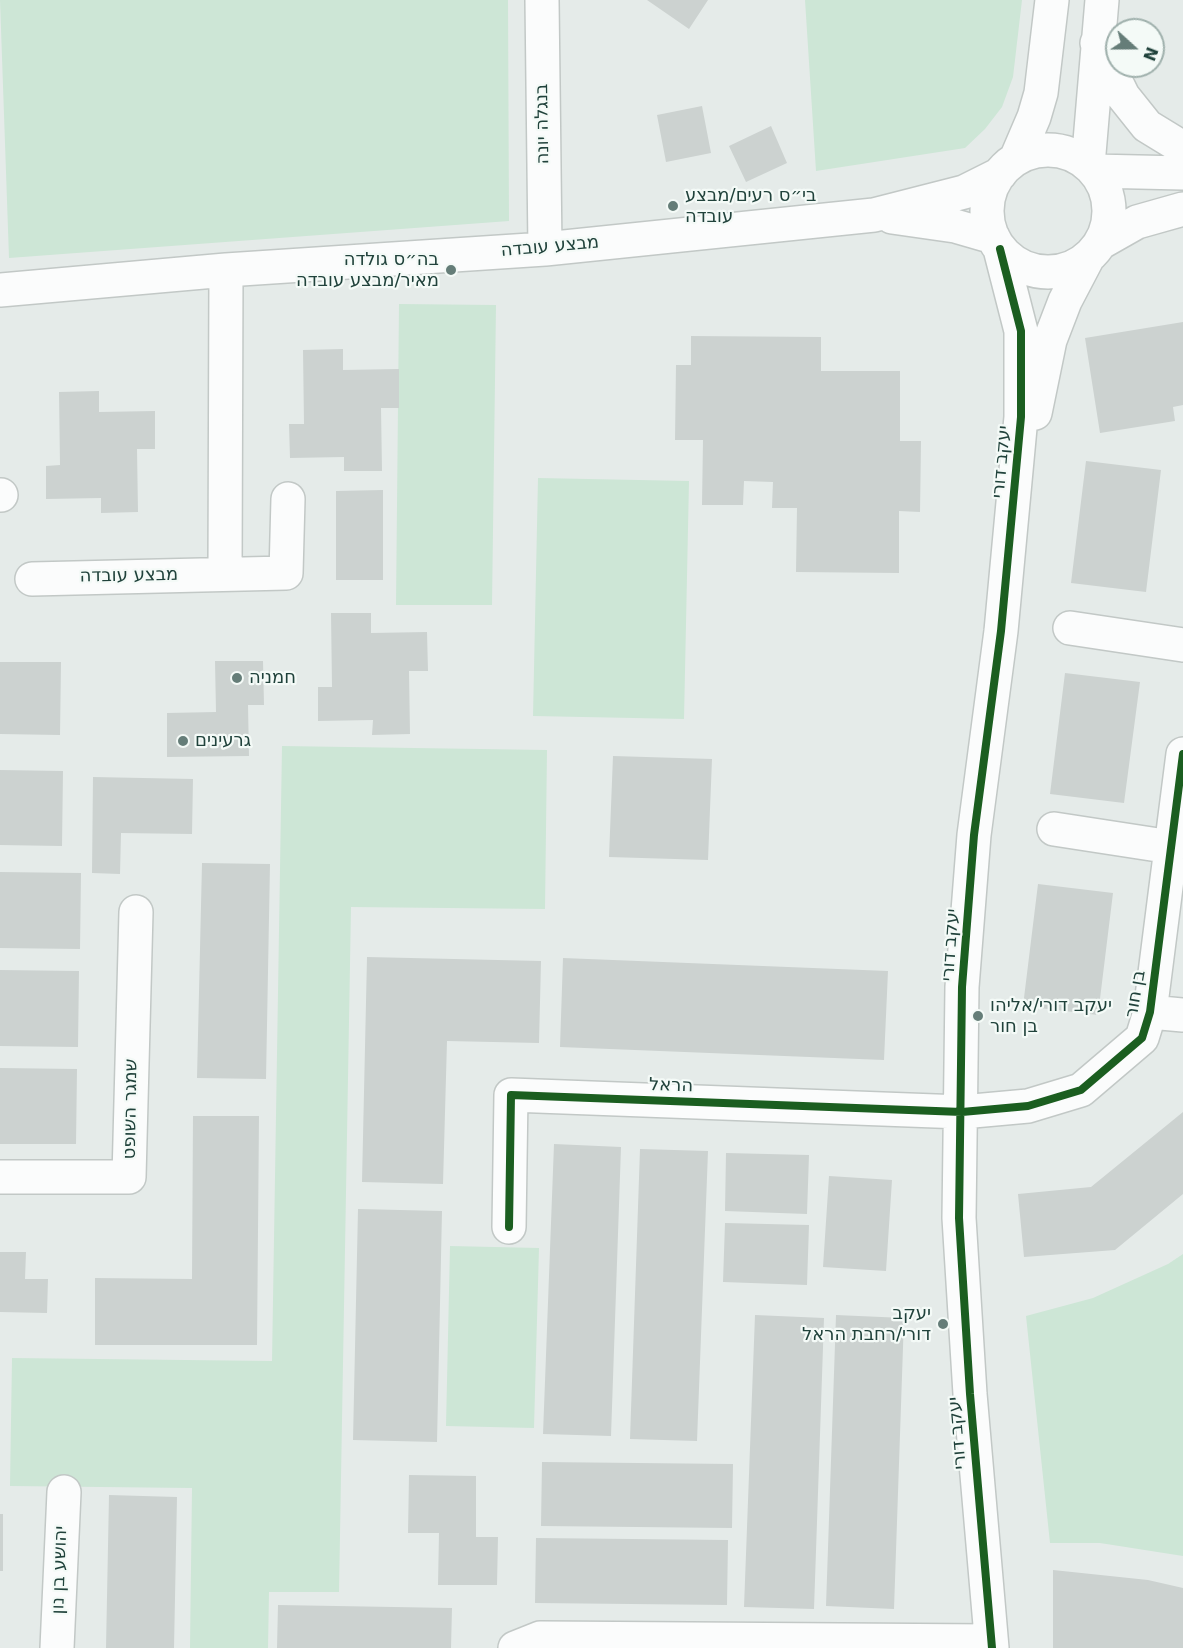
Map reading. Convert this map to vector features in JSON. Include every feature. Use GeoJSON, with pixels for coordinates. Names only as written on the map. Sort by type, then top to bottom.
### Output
{"type":"FeatureCollection","features":[{"type":"Feature","properties":{"kind":"street","name":"בנגלה יונה"},"geometry":{"type":"LineString","coordinates":[[542,0],[545,249]]}},
{"type":"Feature","properties":{"kind":"street"},"geometry":{"type":"LineString","coordinates":[[1052,0],[1041,93],[1034,117],[988,202],[988,221],[997,243],[1022,267],[1042,272],[1061,271],[1137,222],[1183,209]]}},
{"type":"Feature","properties":{"kind":"street"},"geometry":{"type":"LineString","coordinates":[[1091,168],[1096,42],[1102,0]]}},
{"type":"Feature","properties":{"kind":"street"},"geometry":{"type":"LineString","coordinates":[[1096,42],[1123,96],[1147,126],[1183,148]]}},
{"type":"Feature","properties":{"kind":"street"},"geometry":{"type":"LineString","coordinates":[[1008,166],[1034,152],[1053,151],[1072,155],[1091,168],[1104,187],[1109,206],[1108,225],[1094,251]]}},
{"type":"Feature","properties":{"kind":"street","name":"מבצע עובדה"},"geometry":{"type":"LineString","coordinates":[[0,290],[226,270],[545,249],[874,215],[964,192],[1008,166]]}},
{"type":"Feature","properties":{"kind":"street"},"geometry":{"type":"LineString","coordinates":[[1091,168],[1183,173]]}},
{"type":"Feature","properties":{"kind":"street","name":"מבצע עובדה"},"geometry":{"type":"LineString","coordinates":[[874,215],[955,226],[997,243]]}},
{"type":"Feature","properties":{"kind":"street","name":"יעקב דורי"},"geometry":{"type":"LineString","coordinates":[[992,1645],[970,1394],[960,1230],[963,987],[974,835],[1011,536],[1021,417],[1021,331],[997,243]]}},
{"type":"Feature","properties":{"kind":"street","name":"יעקב דורי"},"geometry":{"type":"LineString","coordinates":[[1011,536],[1050,340],[1065,301],[1094,251]]}},
{"type":"Feature","properties":{"kind":"street"},"geometry":{"type":"LineString","coordinates":[[225,574],[226,270]]}},
{"type":"Feature","properties":{"kind":"street","name":"מבצע עובדה"},"geometry":{"type":"LineString","coordinates":[[32,579],[286,573],[288,499]]}},
{"type":"Feature","properties":{"kind":"street"},"geometry":{"type":"LineString","coordinates":[[1070,628],[1183,645]]}},
{"type":"Feature","properties":{"kind":"street","name":"בן חור"},"geometry":{"type":"LineString","coordinates":[[962,1112],[1028,1106],[1082,1090],[1142,1038],[1173,913],[1172,847],[1182,771]]}},
{"type":"Feature","properties":{"kind":"street"},"geometry":{"type":"LineString","coordinates":[[1054,829],[1172,847]]}},
{"type":"Feature","properties":{"kind":"street","name":"שמגר השופט"},"geometry":{"type":"LineString","coordinates":[[0,1177],[129,1178],[136,912]]}},
{"type":"Feature","properties":{"kind":"street"},"geometry":{"type":"LineString","coordinates":[[1150,1012],[1183,1016]]}},
{"type":"Feature","properties":{"kind":"street","name":"הראל"},"geometry":{"type":"LineString","coordinates":[[509,1227],[511,1095],[962,1112]]}},
{"type":"Feature","properties":{"kind":"street","name":"יהושע בן נון"},"geometry":{"type":"LineString","coordinates":[[57,1648],[63,1492]]}},
{"type":"Feature","properties":{"kind":"street"},"geometry":{"type":"LineString","coordinates":[[515,1648],[540,1638],[992,1645]]}},
{"type":"Feature","properties":{"kind":"green space"},"geometry":{"type":"Polygon","coordinates":[[[0,0],[508,0],[509,221],[9,258],[0,0]]]}},
{"type":"Feature","properties":{"kind":"green space"},"geometry":{"type":"Polygon","coordinates":[[[805,0],[1022,0],[1013,77],[1002,107],[985,129],[965,148],[816,171],[805,0]]]}},
{"type":"Feature","properties":{"kind":"green space"},"geometry":{"type":"Polygon","coordinates":[[[399,304],[496,305],[492,605],[396,605],[399,304]]]}},
{"type":"Feature","properties":{"kind":"green space"},"geometry":{"type":"Polygon","coordinates":[[[538,478],[689,481],[684,719],[533,716],[538,478]]]}},
{"type":"Feature","properties":{"kind":"green space"},"geometry":{"type":"Polygon","coordinates":[[[282,746],[547,750],[545,909],[351,907],[339,1592],[269,1592],[268,1648],[190,1648],[192,1488],[10,1486],[12,1358],[272,1361],[282,746]]]}},
{"type":"Feature","properties":{"kind":"green space"},"geometry":{"type":"Polygon","coordinates":[[[450,1246],[539,1248],[534,1428],[446,1426],[450,1246]]]}},
{"type":"Feature","properties":{"kind":"green space"},"geometry":{"type":"Polygon","coordinates":[[[1183,1254],[1183,1556],[1100,1543],[1050,1543],[1026,1316],[1093,1298],[1168,1264],[1183,1254]]]}},
{"type":"Feature","properties":{"kind":"building"},"geometry":{"type":"Polygon","coordinates":[[[647,0],[708,0],[689,29],[647,0]]]}},
{"type":"Feature","properties":{"kind":"building"},"geometry":{"type":"Polygon","coordinates":[[[702,106],[711,153],[666,162],[657,115],[702,106]]]}},
{"type":"Feature","properties":{"kind":"building"},"geometry":{"type":"Polygon","coordinates":[[[771,126],[787,163],[746,182],[729,146],[771,126]]]}},
{"type":"Feature","properties":{"kind":"building"},"geometry":{"type":"Polygon","coordinates":[[[1183,322],[1183,405],[1173,407],[1175,421],[1100,433],[1085,338],[1183,322]]]}},
{"type":"Feature","properties":{"kind":"building"},"geometry":{"type":"Polygon","coordinates":[[[691,336],[821,337],[821,371],[900,371],[900,441],[921,441],[920,512],[899,511],[899,573],[796,572],[797,508],[772,508],[773,482],[744,481],[743,505],[702,505],[703,440],[675,440],[676,365],[691,365],[691,336]]]}},
{"type":"Feature","properties":{"kind":"building"},"geometry":{"type":"Polygon","coordinates":[[[343,349],[343,370],[399,369],[399,408],[381,408],[382,471],[344,471],[344,457],[290,458],[289,424],[304,424],[303,350],[343,349]]]}},
{"type":"Feature","properties":{"kind":"building"},"geometry":{"type":"Polygon","coordinates":[[[99,391],[99,412],[155,411],[155,449],[137,449],[138,512],[101,513],[101,498],[46,499],[46,466],[60,465],[59,392],[99,391]]]}},
{"type":"Feature","properties":{"kind":"building"},"geometry":{"type":"Polygon","coordinates":[[[1086,461],[1161,470],[1146,592],[1071,583],[1086,461]]]}},
{"type":"Feature","properties":{"kind":"building"},"geometry":{"type":"Polygon","coordinates":[[[383,490],[383,580],[336,580],[336,491],[383,490]]]}},
{"type":"Feature","properties":{"kind":"building"},"geometry":{"type":"Polygon","coordinates":[[[331,613],[371,613],[371,633],[427,632],[428,671],[409,671],[410,734],[372,735],[373,720],[318,721],[318,687],[332,687],[331,613]]]}},
{"type":"Feature","properties":{"kind":"building"},"geometry":{"type":"Polygon","coordinates":[[[215,661],[263,661],[264,705],[248,705],[249,756],[167,757],[167,713],[216,712],[215,661]]]}},
{"type":"Feature","properties":{"kind":"building"},"geometry":{"type":"Polygon","coordinates":[[[0,662],[61,662],[60,735],[0,734],[0,662]]]}},
{"type":"Feature","properties":{"kind":"building"},"geometry":{"type":"Polygon","coordinates":[[[1065,673],[1140,682],[1124,803],[1050,794],[1065,673]]]}},
{"type":"Feature","properties":{"kind":"building"},"geometry":{"type":"Polygon","coordinates":[[[613,756],[712,759],[708,860],[609,857],[613,756]]]}},
{"type":"Feature","properties":{"kind":"building"},"geometry":{"type":"Polygon","coordinates":[[[0,770],[63,771],[62,846],[0,845],[0,770]]]}},
{"type":"Feature","properties":{"kind":"building"},"geometry":{"type":"Polygon","coordinates":[[[93,777],[193,779],[192,834],[121,833],[120,874],[92,873],[93,777]]]}},
{"type":"Feature","properties":{"kind":"building"},"geometry":{"type":"Polygon","coordinates":[[[202,863],[270,864],[266,1079],[197,1078],[202,863]]]}},
{"type":"Feature","properties":{"kind":"building"},"geometry":{"type":"Polygon","coordinates":[[[0,872],[81,873],[80,949],[0,948],[0,872]]]}},
{"type":"Feature","properties":{"kind":"building"},"geometry":{"type":"Polygon","coordinates":[[[1038,884],[1113,893],[1098,1015],[1023,1006],[1038,884]]]}},
{"type":"Feature","properties":{"kind":"building"},"geometry":{"type":"Polygon","coordinates":[[[367,957],[541,961],[539,1043],[447,1041],[443,1184],[362,1182],[367,957]]]}},
{"type":"Feature","properties":{"kind":"building"},"geometry":{"type":"Polygon","coordinates":[[[563,958],[888,971],[884,1060],[560,1047],[563,958]]]}},
{"type":"Feature","properties":{"kind":"building"},"geometry":{"type":"Polygon","coordinates":[[[0,970],[79,971],[78,1047],[0,1046],[0,970]]]}},
{"type":"Feature","properties":{"kind":"building"},"geometry":{"type":"Polygon","coordinates":[[[0,1068],[77,1069],[76,1144],[0,1144],[0,1068]]]}},
{"type":"Feature","properties":{"kind":"building"},"geometry":{"type":"Polygon","coordinates":[[[1183,1112],[1183,1194],[1115,1250],[1024,1257],[1018,1194],[1091,1187],[1183,1112]]]}},
{"type":"Feature","properties":{"kind":"building"},"geometry":{"type":"Polygon","coordinates":[[[193,1116],[259,1116],[257,1345],[95,1345],[95,1278],[192,1279],[193,1116]]]}},
{"type":"Feature","properties":{"kind":"building"},"geometry":{"type":"Polygon","coordinates":[[[554,1144],[621,1147],[611,1436],[543,1434],[554,1144]]]}},
{"type":"Feature","properties":{"kind":"building"},"geometry":{"type":"Polygon","coordinates":[[[640,1149],[708,1151],[697,1441],[630,1439],[640,1149]]]}},
{"type":"Feature","properties":{"kind":"building"},"geometry":{"type":"Polygon","coordinates":[[[726,1153],[809,1155],[807,1214],[725,1211],[726,1153]]]}},
{"type":"Feature","properties":{"kind":"building"},"geometry":{"type":"Polygon","coordinates":[[[829,1176],[892,1180],[886,1271],[823,1267],[829,1176]]]}},
{"type":"Feature","properties":{"kind":"building"},"geometry":{"type":"Polygon","coordinates":[[[358,1209],[442,1211],[437,1442],[353,1440],[358,1209]]]}},
{"type":"Feature","properties":{"kind":"building"},"geometry":{"type":"Polygon","coordinates":[[[725,1223],[809,1225],[807,1285],[723,1282],[725,1223]]]}},
{"type":"Feature","properties":{"kind":"building"},"geometry":{"type":"Polygon","coordinates":[[[0,1252],[26,1252],[25,1279],[48,1279],[47,1313],[0,1312],[0,1252]]]}},
{"type":"Feature","properties":{"kind":"building"},"geometry":{"type":"Polygon","coordinates":[[[755,1315],[824,1318],[814,1609],[744,1607],[755,1315]]]}},
{"type":"Feature","properties":{"kind":"building"},"geometry":{"type":"Polygon","coordinates":[[[836,1315],[904,1318],[894,1609],[826,1606],[836,1315]]]}},
{"type":"Feature","properties":{"kind":"building"},"geometry":{"type":"Polygon","coordinates":[[[542,1462],[733,1464],[732,1528],[541,1526],[542,1462]]]}},
{"type":"Feature","properties":{"kind":"building"},"geometry":{"type":"Polygon","coordinates":[[[409,1475],[476,1476],[476,1537],[498,1537],[497,1585],[438,1585],[439,1533],[408,1533],[409,1475]]]}},
{"type":"Feature","properties":{"kind":"building"},"geometry":{"type":"Polygon","coordinates":[[[109,1495],[177,1497],[174,1648],[106,1648],[109,1495]]]}},
{"type":"Feature","properties":{"kind":"building"},"geometry":{"type":"Polygon","coordinates":[[[0,1514],[3,1514],[3,1571],[0,1571],[0,1514]]]}},
{"type":"Feature","properties":{"kind":"building"},"geometry":{"type":"Polygon","coordinates":[[[536,1538],[728,1540],[727,1605],[535,1603],[536,1538]]]}},
{"type":"Feature","properties":{"kind":"building"},"geometry":{"type":"Polygon","coordinates":[[[1053,1570],[1148,1580],[1183,1588],[1183,1648],[1053,1648],[1053,1570]]]}},
{"type":"Feature","properties":{"kind":"building"},"geometry":{"type":"Polygon","coordinates":[[[278,1605],[452,1608],[451,1648],[277,1648],[278,1605]]]}},
{"type":"Feature","properties":{"kind":"cycle path"},"geometry":{"type":"LineString","coordinates":[[992,1648],[970,1394],[959,1218],[962,987],[974,835],[1001,631],[1021,417],[1021,331],[1000,249]]}},
{"type":"Feature","properties":{"kind":"cycle path"},"geometry":{"type":"LineString","coordinates":[[509,1227],[511,1095],[962,1112],[1028,1106],[1081,1090],[1142,1038],[1150,1012],[1183,754]]}},
{"type":"Feature","properties":{"kind":"place","name":"בי״ס רעים/מבצע עובדה"},"geometry":{"type":"Point","coordinates":[673,206]}},
{"type":"Feature","properties":{"kind":"place","name":"בה״ס גולדה מאיר/מבצע עובדה"},"geometry":{"type":"Point","coordinates":[451,270]}},
{"type":"Feature","properties":{"kind":"place","name":"חמניה"},"geometry":{"type":"Point","coordinates":[237,678]}},
{"type":"Feature","properties":{"kind":"place","name":"גרעינים"},"geometry":{"type":"Point","coordinates":[183,741]}},
{"type":"Feature","properties":{"kind":"place","name":"יעקב דורי/אליהו בן חור"},"geometry":{"type":"Point","coordinates":[978,1016]}},
{"type":"Feature","properties":{"kind":"place","name":"יעקב דורי/רחבת הראל"},"geometry":{"type":"Point","coordinates":[943,1324]}}]}
